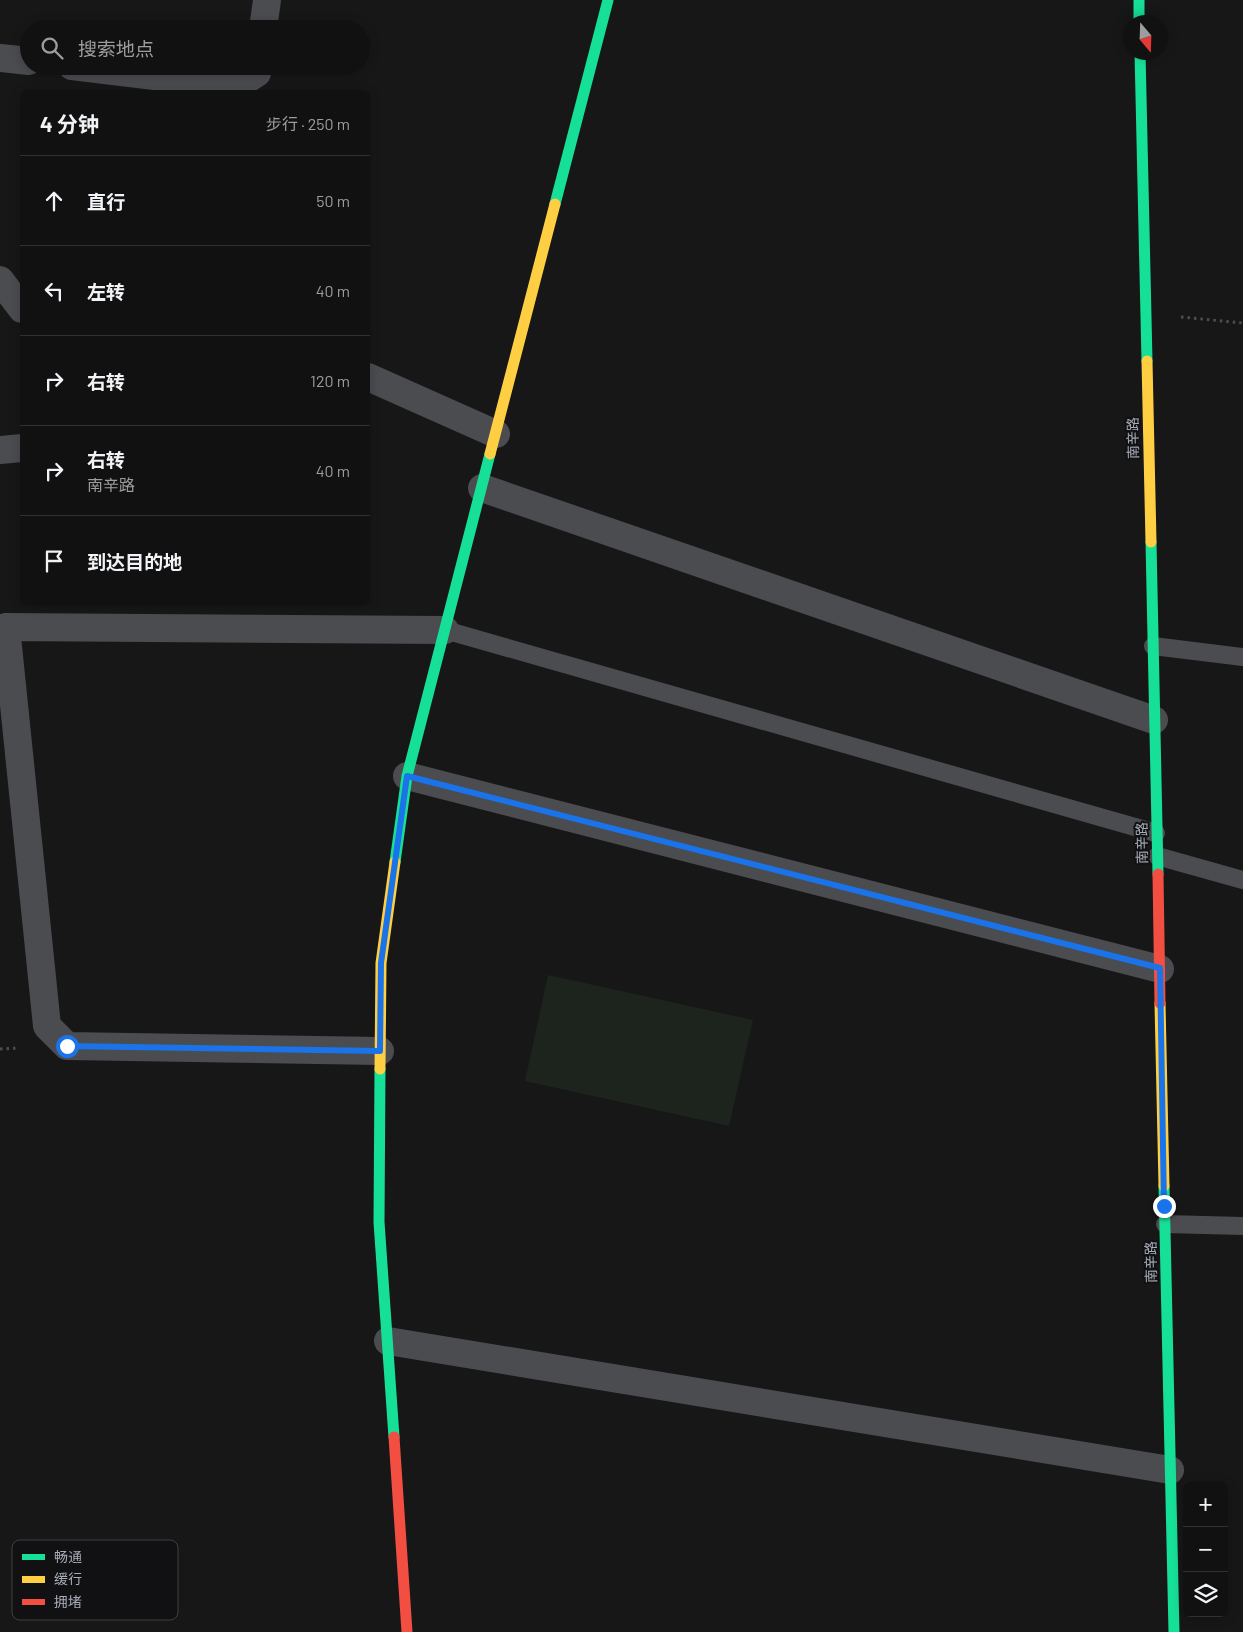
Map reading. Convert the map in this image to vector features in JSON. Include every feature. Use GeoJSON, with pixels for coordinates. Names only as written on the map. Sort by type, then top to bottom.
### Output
{"type":"FeatureCollection","features":[{"type":"Feature","properties":{"kind":"street"},"geometry":{"type":"LineString","coordinates":[[265,20],[268,0]]}},
{"type":"Feature","properties":{"kind":"street"},"geometry":{"type":"LineString","coordinates":[[407,1632],[379,1222],[381,963],[407,776],[607,0]]}},
{"type":"Feature","properties":{"kind":"street"},"geometry":{"type":"LineString","coordinates":[[1138,0],[1139,15]]}},
{"type":"Feature","properties":{"kind":"street"},"geometry":{"type":"LineString","coordinates":[[0,58],[20,60]]}},
{"type":"Feature","properties":{"kind":"street","name":"南辛路"},"geometry":{"type":"LineString","coordinates":[[1140,60],[1174,1632]]}},
{"type":"Feature","properties":{"kind":"street"},"geometry":{"type":"LineString","coordinates":[[137,75],[237,89],[254,75]]}},
{"type":"Feature","properties":{"kind":"street"},"geometry":{"type":"LineString","coordinates":[[0,280],[20,306]]}},
{"type":"Feature","properties":{"kind":"street"},"geometry":{"type":"LineString","coordinates":[[370,378],[496,434]]}},
{"type":"Feature","properties":{"kind":"street"},"geometry":{"type":"LineString","coordinates":[[0,450],[20,448]]}},
{"type":"Feature","properties":{"kind":"street"},"geometry":{"type":"LineString","coordinates":[[482,488],[1154,720]]}},
{"type":"Feature","properties":{"kind":"street"},"geometry":{"type":"LineString","coordinates":[[380,1051],[67,1046],[47,1026],[3,626],[445,630]]}},
{"type":"Feature","properties":{"kind":"street"},"geometry":{"type":"LineString","coordinates":[[407,776],[1160,968]]}},
{"type":"Feature","properties":{"kind":"street"},"geometry":{"type":"LineString","coordinates":[[388,1341],[1170,1470]]}},
{"type":"Feature","properties":{"kind":"lane"},"geometry":{"type":"LineString","coordinates":[[445,630],[1156,833]]}},
{"type":"Feature","properties":{"kind":"lane"},"geometry":{"type":"LineString","coordinates":[[1153,646],[1243,657]]}},
{"type":"Feature","properties":{"kind":"lane"},"geometry":{"type":"LineString","coordinates":[[1157,856],[1243,880]]}},
{"type":"Feature","properties":{"kind":"lane"},"geometry":{"type":"LineString","coordinates":[[1165,1224],[1243,1226]]}},
{"type":"Feature","properties":{"kind":"path"},"geometry":{"type":"LineString","coordinates":[[1145,314],[1243,323]]}},
{"type":"Feature","properties":{"kind":"shaded area"},"geometry":{"type":"Polygon","coordinates":[[[548,975],[753,1020],[729,1126],[525,1081],[548,975]]]}},
{"type":"Feature","properties":{"kind":"traffic: fast"},"geometry":{"type":"LineString","coordinates":[[555,204],[608,0]]}},
{"type":"Feature","properties":{"kind":"traffic: fast"},"geometry":{"type":"LineString","coordinates":[[1139,0],[1139,15]]}},
{"type":"Feature","properties":{"kind":"traffic: fast"},"geometry":{"type":"LineString","coordinates":[[1140,60],[1147,361]]}},
{"type":"Feature","properties":{"kind":"traffic: fast"},"geometry":{"type":"LineString","coordinates":[[395,862],[407,776],[490,454]]}},
{"type":"Feature","properties":{"kind":"traffic: fast"},"geometry":{"type":"LineString","coordinates":[[1151,542],[1158,874]]}},
{"type":"Feature","properties":{"kind":"traffic: fast"},"geometry":{"type":"LineString","coordinates":[[380,1069],[379,1222],[394,1437]]}},
{"type":"Feature","properties":{"kind":"traffic: fast"},"geometry":{"type":"LineString","coordinates":[[1164,1186],[1174,1632]]}},
{"type":"Feature","properties":{"kind":"traffic: slow"},"geometry":{"type":"LineString","coordinates":[[490,454],[555,204]]}},
{"type":"Feature","properties":{"kind":"traffic: slow"},"geometry":{"type":"LineString","coordinates":[[1147,361],[1151,542]]}},
{"type":"Feature","properties":{"kind":"traffic: slow"},"geometry":{"type":"LineString","coordinates":[[380,1069],[381,963],[395,862]]}},
{"type":"Feature","properties":{"kind":"traffic: slow"},"geometry":{"type":"LineString","coordinates":[[1160,1003],[1164,1186]]}},
{"type":"Feature","properties":{"kind":"traffic: jam"},"geometry":{"type":"LineString","coordinates":[[1158,874],[1160,1003]]}},
{"type":"Feature","properties":{"kind":"traffic: jam"},"geometry":{"type":"LineString","coordinates":[[394,1437],[407,1632]]}},
{"type":"Feature","properties":{"kind":"route"},"geometry":{"type":"LineString","coordinates":[[67,1046],[380,1051],[381,963],[407,776],[1160,968],[1164,1206]]}}]}
